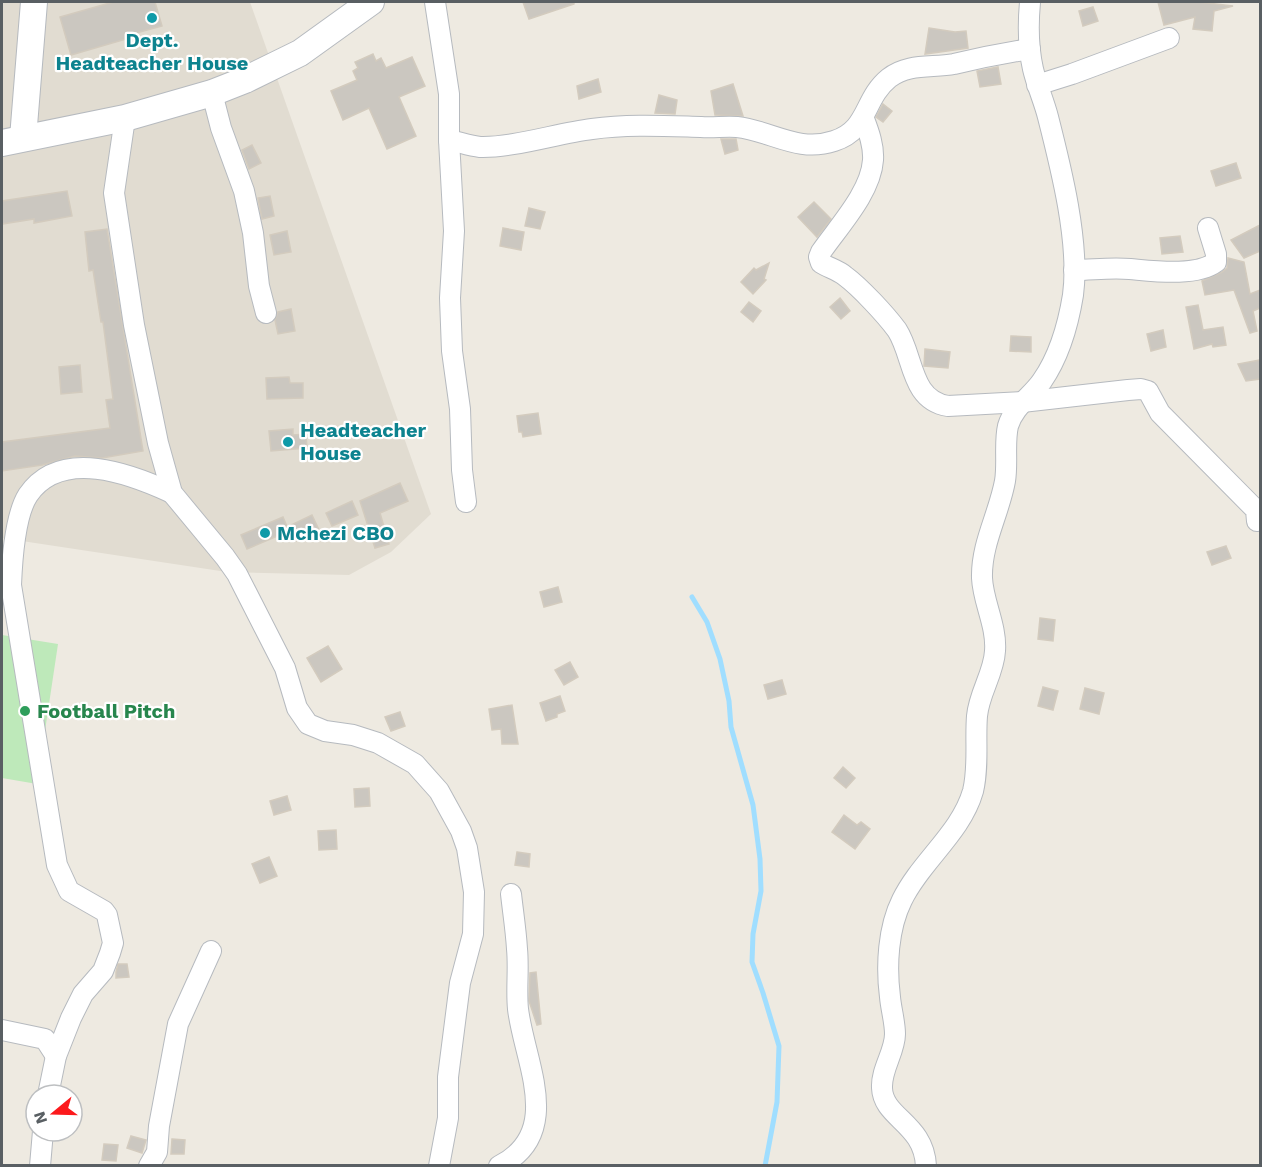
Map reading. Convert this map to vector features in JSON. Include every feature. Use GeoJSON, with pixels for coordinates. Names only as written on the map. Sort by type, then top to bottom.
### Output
{"type":"FeatureCollection","features":[{"type":"Feature","properties":{"kind":"street"},"geometry":{"type":"LineString","coordinates":[[34,2],[12,140],[125,118],[212,93],[245,80],[300,53],[371,2]]}},
{"type":"Feature","properties":{"kind":"street"},"geometry":{"type":"LineString","coordinates":[[435,2],[449,94],[454,231],[450,298],[452,351],[460,409],[462,470],[466,502]]}},
{"type":"Feature","properties":{"kind":"street"},"geometry":{"type":"LineString","coordinates":[[926,1166],[923,1144],[917,1134],[888,1106],[881,1090],[895,1038],[889,985],[889,959],[897,914],[903,899],[959,819],[969,802],[974,787],[977,715],[981,694],[995,651],[992,625],[982,582],[982,566],[1004,482],[1008,425],[1014,413],[1040,384],[1057,357],[1073,294],[1074,270],[1066,201],[1048,116],[1037,85],[1030,49],[1028,25],[1030,2]]}},
{"type":"Feature","properties":{"kind":"street"},"geometry":{"type":"LineString","coordinates":[[1037,85],[1169,38]]}},
{"type":"Feature","properties":{"kind":"street"},"geometry":{"type":"LineString","coordinates":[[449,140],[480,147],[511,144],[593,128],[648,126],[738,127],[791,143],[824,144],[846,136],[864,119],[871,100],[879,88],[902,70],[952,64],[1030,49]]}},
{"type":"Feature","properties":{"kind":"street"},"geometry":{"type":"LineString","coordinates":[[212,93],[221,128],[244,191],[253,233],[259,286],[266,313]]}},
{"type":"Feature","properties":{"kind":"street"},"geometry":{"type":"LineString","coordinates":[[125,118],[114,192],[134,325],[158,443],[172,493],[201,531],[225,556],[237,574],[285,668],[297,708],[308,724],[325,731],[353,735],[378,743],[415,765],[439,791],[461,831],[467,848],[474,892],[473,934],[460,983],[448,1077],[448,1118],[439,1166]]}},
{"type":"Feature","properties":{"kind":"street"},"geometry":{"type":"LineString","coordinates":[[864,119],[872,141],[873,159],[870,177],[856,203],[819,257],[821,263],[847,277],[894,326],[903,343],[915,378],[927,398],[948,406],[1022,402],[1141,389],[1148,391],[1160,414],[1256,510],[1257,521]]}},
{"type":"Feature","properties":{"kind":"street"},"geometry":{"type":"LineString","coordinates":[[1074,270],[1128,268],[1174,272],[1210,267],[1216,262],[1216,254],[1208,228]]}},
{"type":"Feature","properties":{"kind":"street"},"geometry":{"type":"LineString","coordinates":[[50,1083],[56,1056],[71,1018],[83,994],[103,971],[113,943],[107,915],[69,891],[57,865],[11,585],[13,550],[19,520],[28,496],[43,481],[61,472],[85,468],[114,471],[141,479],[172,493]]}},
{"type":"Feature","properties":{"kind":"street"},"geometry":{"type":"LineString","coordinates":[[2,608],[11,585]]}},
{"type":"Feature","properties":{"kind":"street"},"geometry":{"type":"LineString","coordinates":[[500,1166],[525,1146],[533,1129],[537,1098],[518,1007],[517,950],[511,894]]}},
{"type":"Feature","properties":{"kind":"street"},"geometry":{"type":"LineString","coordinates":[[154,1161],[178,1024],[212,951]]}},
{"type":"Feature","properties":{"kind":"street"},"geometry":{"type":"LineString","coordinates":[[2,1030],[45,1039],[56,1056]]}},
{"type":"Feature","properties":{"kind":"street"},"geometry":{"type":"LineString","coordinates":[[40,1166],[42,1143]]}},
{"type":"Feature","properties":{"kind":"shaded area"},"geometry":{"type":"Polygon","coordinates":[[[2,2],[250,2],[431,514],[391,552],[349,575],[227,572],[2,538],[2,2]]]}},
{"type":"Feature","properties":{"kind":"green space","name":"Football Pitch"},"geometry":{"type":"Polygon","coordinates":[[[2,635],[58,644],[37,784],[2,778],[2,635]]]}},
{"type":"Feature","properties":{"kind":"building"},"geometry":{"type":"Polygon","coordinates":[[[113,2],[155,2],[162,26],[71,55],[60,17],[113,2]]]}},
{"type":"Feature","properties":{"kind":"building"},"geometry":{"type":"Polygon","coordinates":[[[523,2],[574,2],[574,4],[529,19],[523,2]]]}},
{"type":"Feature","properties":{"kind":"building"},"geometry":{"type":"Polygon","coordinates":[[[1158,2],[1199,2],[1233,6],[1214,11],[1212,31],[1193,29],[1195,17],[1164,25],[1158,2]]]}},
{"type":"Feature","properties":{"kind":"building"},"geometry":{"type":"Polygon","coordinates":[[[1093,7],[1098,21],[1083,26],[1079,11],[1093,7]]]}},
{"type":"Feature","properties":{"kind":"building"},"geometry":{"type":"Polygon","coordinates":[[[929,28],[955,32],[966,31],[968,48],[925,54],[929,28]]]}},
{"type":"Feature","properties":{"kind":"building"},"geometry":{"type":"Polygon","coordinates":[[[373,54],[376,61],[381,58],[386,68],[412,57],[425,86],[399,97],[416,136],[387,149],[369,108],[343,120],[331,91],[357,80],[353,71],[358,68],[355,62],[373,54]]]}},
{"type":"Feature","properties":{"kind":"building"},"geometry":{"type":"Polygon","coordinates":[[[998,67],[1001,84],[980,87],[977,71],[998,67]]]}},
{"type":"Feature","properties":{"kind":"building"},"geometry":{"type":"Polygon","coordinates":[[[598,79],[601,92],[579,99],[577,86],[598,79]]]}},
{"type":"Feature","properties":{"kind":"building"},"geometry":{"type":"Polygon","coordinates":[[[733,84],[743,116],[715,115],[711,91],[733,84]]]}},
{"type":"Feature","properties":{"kind":"building"},"geometry":{"type":"Polygon","coordinates":[[[659,95],[677,100],[675,114],[655,113],[659,95]]]}},
{"type":"Feature","properties":{"kind":"building"},"geometry":{"type":"Polygon","coordinates":[[[883,104],[892,111],[883,122],[876,117],[883,104]]]}},
{"type":"Feature","properties":{"kind":"building"},"geometry":{"type":"Polygon","coordinates":[[[721,139],[736,139],[738,150],[725,154],[721,139]]]}},
{"type":"Feature","properties":{"kind":"building"},"geometry":{"type":"Polygon","coordinates":[[[252,145],[261,163],[249,169],[242,150],[252,145]]]}},
{"type":"Feature","properties":{"kind":"building"},"geometry":{"type":"Polygon","coordinates":[[[1236,163],[1241,178],[1216,186],[1211,171],[1236,163]]]}},
{"type":"Feature","properties":{"kind":"building"},"geometry":{"type":"Polygon","coordinates":[[[67,191],[72,216],[34,223],[34,219],[2,224],[2,201],[67,191]]]}},
{"type":"Feature","properties":{"kind":"building"},"geometry":{"type":"Polygon","coordinates":[[[270,196],[274,216],[262,219],[258,198],[270,196]]]}},
{"type":"Feature","properties":{"kind":"building"},"geometry":{"type":"Polygon","coordinates":[[[814,202],[831,219],[817,237],[798,217],[814,202]]]}},
{"type":"Feature","properties":{"kind":"building"},"geometry":{"type":"Polygon","coordinates":[[[529,208],[545,212],[540,229],[525,226],[529,208]]]}},
{"type":"Feature","properties":{"kind":"building"},"geometry":{"type":"Polygon","coordinates":[[[1260,225],[1260,251],[1244,258],[1231,240],[1260,225]]]}},
{"type":"Feature","properties":{"kind":"building"},"geometry":{"type":"Polygon","coordinates":[[[503,228],[524,232],[521,250],[500,246],[503,228]]]}},
{"type":"Feature","properties":{"kind":"building"},"geometry":{"type":"Polygon","coordinates":[[[107,229],[143,451],[102,458],[75,456],[42,465],[2,471],[2,442],[110,428],[106,400],[113,399],[103,322],[101,322],[93,270],[89,271],[85,232],[107,229]]]}},
{"type":"Feature","properties":{"kind":"building"},"geometry":{"type":"Polygon","coordinates":[[[287,231],[291,252],[274,255],[270,235],[287,231]]]}},
{"type":"Feature","properties":{"kind":"building"},"geometry":{"type":"Polygon","coordinates":[[[1180,236],[1183,252],[1162,254],[1160,238],[1180,236]]]}},
{"type":"Feature","properties":{"kind":"building"},"geometry":{"type":"Polygon","coordinates":[[[1228,258],[1244,262],[1250,294],[1260,290],[1260,308],[1253,311],[1257,331],[1250,333],[1234,290],[1205,295],[1202,281],[1227,268],[1228,258]]]}},
{"type":"Feature","properties":{"kind":"building"},"geometry":{"type":"Polygon","coordinates":[[[769,263],[764,279],[766,280],[753,294],[741,282],[754,268],[756,270],[769,263]]]}},
{"type":"Feature","properties":{"kind":"building"},"geometry":{"type":"Polygon","coordinates":[[[840,298],[850,311],[841,319],[830,307],[840,298]]]}},
{"type":"Feature","properties":{"kind":"building"},"geometry":{"type":"Polygon","coordinates":[[[749,302],[761,311],[753,322],[741,312],[749,302]]]}},
{"type":"Feature","properties":{"kind":"building"},"geometry":{"type":"Polygon","coordinates":[[[1198,305],[1203,330],[1223,327],[1226,345],[1213,347],[1212,344],[1194,349],[1186,307],[1198,305]]]}},
{"type":"Feature","properties":{"kind":"building"},"geometry":{"type":"Polygon","coordinates":[[[291,309],[295,331],[278,334],[275,320],[278,312],[291,309]]]}},
{"type":"Feature","properties":{"kind":"building"},"geometry":{"type":"Polygon","coordinates":[[[1163,330],[1166,347],[1151,351],[1147,334],[1163,330]]]}},
{"type":"Feature","properties":{"kind":"building"},"geometry":{"type":"Polygon","coordinates":[[[1011,336],[1031,337],[1031,352],[1010,351],[1011,336]]]}},
{"type":"Feature","properties":{"kind":"building"},"geometry":{"type":"Polygon","coordinates":[[[925,349],[950,352],[948,368],[924,366],[925,349]]]}},
{"type":"Feature","properties":{"kind":"building"},"geometry":{"type":"Polygon","coordinates":[[[1260,360],[1260,379],[1246,381],[1238,364],[1260,360]]]}},
{"type":"Feature","properties":{"kind":"building"},"geometry":{"type":"Polygon","coordinates":[[[80,365],[82,392],[61,394],[59,367],[80,365]]]}},
{"type":"Feature","properties":{"kind":"building"},"geometry":{"type":"Polygon","coordinates":[[[289,377],[290,383],[303,383],[303,398],[267,399],[266,378],[289,377]]]}},
{"type":"Feature","properties":{"kind":"building"},"geometry":{"type":"Polygon","coordinates":[[[538,413],[541,434],[523,437],[522,432],[519,432],[517,416],[538,413]]]}},
{"type":"Feature","properties":{"kind":"building","name":"Headteacher House"},"geometry":{"type":"Polygon","coordinates":[[[293,429],[293,435],[306,434],[307,448],[271,451],[269,431],[293,429]]]}},
{"type":"Feature","properties":{"kind":"building"},"geometry":{"type":"Polygon","coordinates":[[[400,483],[408,501],[380,513],[389,544],[375,548],[360,501],[400,483]]]}},
{"type":"Feature","properties":{"kind":"building"},"geometry":{"type":"Polygon","coordinates":[[[352,501],[358,515],[332,526],[326,513],[352,501]]]}},
{"type":"Feature","properties":{"kind":"building"},"geometry":{"type":"Polygon","coordinates":[[[312,515],[319,530],[296,541],[289,526],[312,515]]]}},
{"type":"Feature","properties":{"kind":"building","name":"Mchezi CBO"},"geometry":{"type":"Polygon","coordinates":[[[283,517],[289,531],[247,549],[241,535],[283,517]]]}},
{"type":"Feature","properties":{"kind":"building"},"geometry":{"type":"Polygon","coordinates":[[[1226,546],[1231,558],[1212,565],[1207,552],[1226,546]]]}},
{"type":"Feature","properties":{"kind":"building"},"geometry":{"type":"Polygon","coordinates":[[[558,587],[562,602],[544,607],[540,592],[558,587]]]}},
{"type":"Feature","properties":{"kind":"building"},"geometry":{"type":"Polygon","coordinates":[[[1040,618],[1055,620],[1053,641],[1038,639],[1040,618]]]}},
{"type":"Feature","properties":{"kind":"building"},"geometry":{"type":"Polygon","coordinates":[[[328,646],[342,669],[321,682],[307,658],[328,646]]]}},
{"type":"Feature","properties":{"kind":"building"},"geometry":{"type":"Polygon","coordinates":[[[570,662],[578,677],[564,685],[555,670],[570,662]]]}},
{"type":"Feature","properties":{"kind":"building"},"geometry":{"type":"Polygon","coordinates":[[[782,680],[786,694],[768,699],[764,685],[782,680]]]}},
{"type":"Feature","properties":{"kind":"building"},"geometry":{"type":"Polygon","coordinates":[[[1043,687],[1058,691],[1053,710],[1038,706],[1043,687]]]}},
{"type":"Feature","properties":{"kind":"building"},"geometry":{"type":"Polygon","coordinates":[[[1085,688],[1104,693],[1099,714],[1080,709],[1085,688]]]}},
{"type":"Feature","properties":{"kind":"building"},"geometry":{"type":"Polygon","coordinates":[[[560,696],[565,711],[546,721],[540,703],[560,696]]]}},
{"type":"Feature","properties":{"kind":"building"},"geometry":{"type":"Polygon","coordinates":[[[512,705],[518,744],[502,744],[501,729],[492,730],[489,709],[512,705]]]}},
{"type":"Feature","properties":{"kind":"building"},"geometry":{"type":"Polygon","coordinates":[[[400,712],[405,726],[391,731],[385,717],[400,712]]]}},
{"type":"Feature","properties":{"kind":"building"},"geometry":{"type":"Polygon","coordinates":[[[843,767],[855,778],[846,788],[834,778],[843,767]]]}},
{"type":"Feature","properties":{"kind":"building"},"geometry":{"type":"Polygon","coordinates":[[[369,788],[370,806],[355,807],[354,789],[369,788]]]}},
{"type":"Feature","properties":{"kind":"building"},"geometry":{"type":"Polygon","coordinates":[[[287,796],[291,810],[274,815],[270,801],[287,796]]]}},
{"type":"Feature","properties":{"kind":"building"},"geometry":{"type":"Polygon","coordinates":[[[844,815],[857,825],[861,822],[870,829],[855,849],[832,832],[844,815]]]}},
{"type":"Feature","properties":{"kind":"building"},"geometry":{"type":"Polygon","coordinates":[[[336,830],[337,849],[319,850],[318,831],[336,830]]]}},
{"type":"Feature","properties":{"kind":"building"},"geometry":{"type":"Polygon","coordinates":[[[517,852],[530,854],[529,867],[515,865],[517,852]]]}},
{"type":"Feature","properties":{"kind":"building"},"geometry":{"type":"Polygon","coordinates":[[[269,857],[277,876],[260,883],[252,864],[269,857]]]}},
{"type":"Feature","properties":{"kind":"building"},"geometry":{"type":"Polygon","coordinates":[[[118,964],[127,964],[129,977],[116,978],[118,964]]]}},
{"type":"Feature","properties":{"kind":"building"},"geometry":{"type":"Polygon","coordinates":[[[536,972],[541,1024],[537,1025],[529,1001],[530,973],[536,972]]]}},
{"type":"Feature","properties":{"kind":"building"},"geometry":{"type":"Polygon","coordinates":[[[131,1136],[146,1140],[142,1153],[127,1148],[131,1136]]]}},
{"type":"Feature","properties":{"kind":"building"},"geometry":{"type":"Polygon","coordinates":[[[172,1139],[185,1140],[184,1154],[171,1154],[172,1139]]]}},
{"type":"Feature","properties":{"kind":"building"},"geometry":{"type":"Polygon","coordinates":[[[104,1144],[118,1145],[116,1161],[102,1160],[104,1144]]]}},
{"type":"Feature","properties":{"kind":"waterway"},"geometry":{"type":"LineString","coordinates":[[692,597],[707,622],[720,659],[729,701],[731,727],[753,805],[760,859],[761,891],[753,934],[752,962],[779,1046],[777,1102],[765,1166]]}},
{"type":"Feature","properties":{"kind":"place","name":"Dept. Headteacher House"},"geometry":{"type":"Point","coordinates":[152,18]}},
{"type":"Feature","properties":{"kind":"place","name":"Headteacher House"},"geometry":{"type":"Point","coordinates":[288,442]}},
{"type":"Feature","properties":{"kind":"place","name":"Mchezi CBO"},"geometry":{"type":"Point","coordinates":[265,533]}},
{"type":"Feature","properties":{"kind":"place","name":"Football Pitch"},"geometry":{"type":"Point","coordinates":[25,711]}}]}
